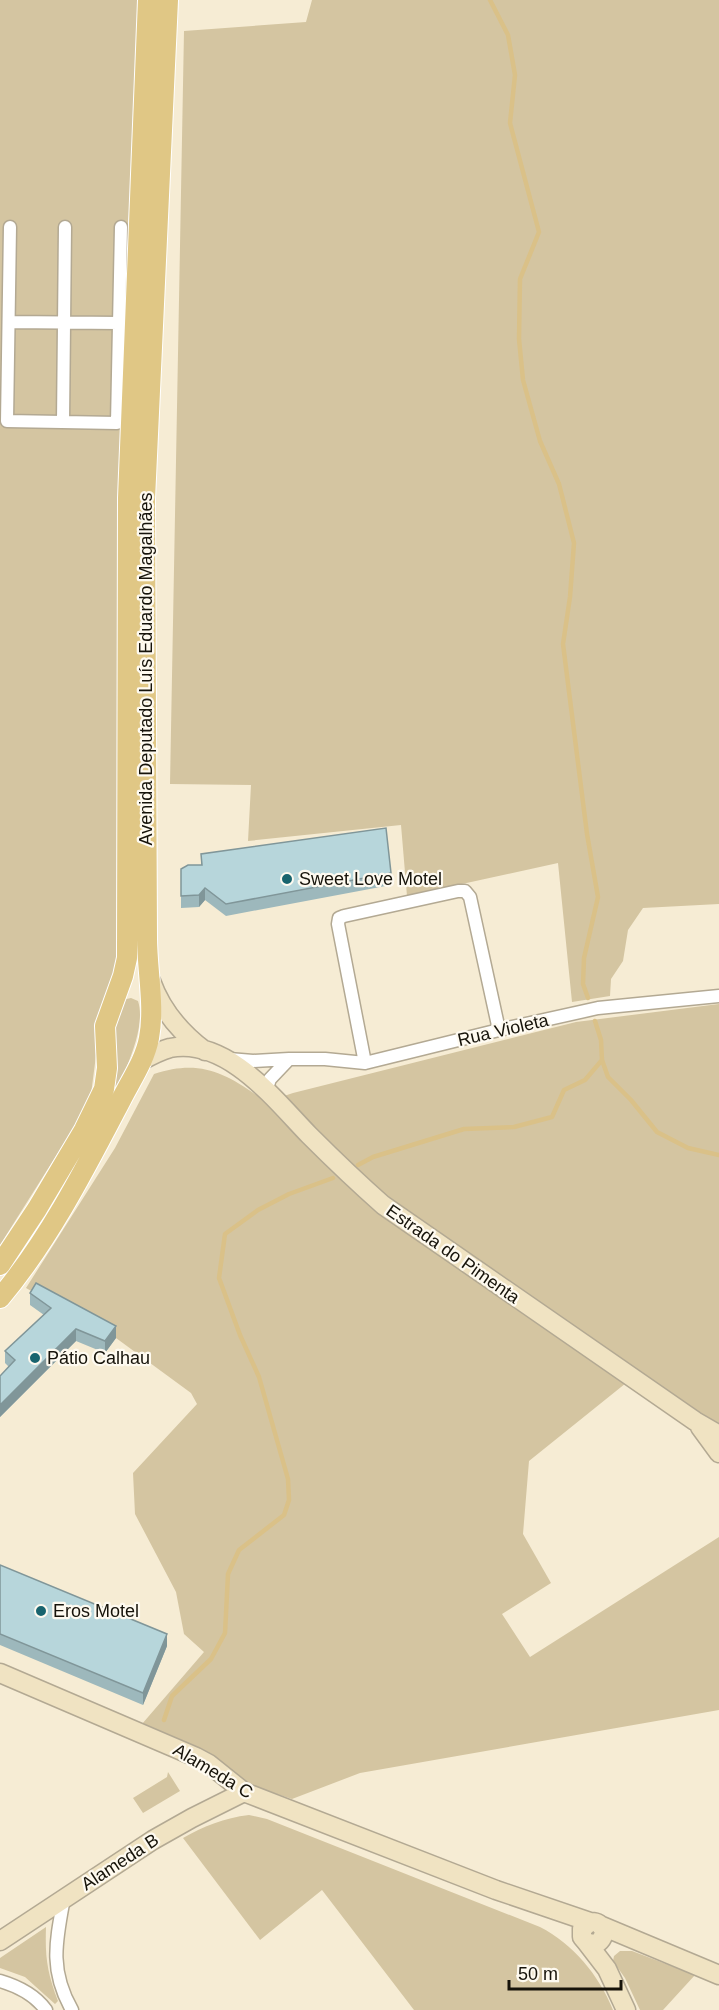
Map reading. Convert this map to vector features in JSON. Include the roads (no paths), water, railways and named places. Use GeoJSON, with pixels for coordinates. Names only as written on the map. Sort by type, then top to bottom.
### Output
{"type":"FeatureCollection","features":[{"type":"Feature","properties":{"kind":"main road","name":"Avenida Deputado Luís Eduardo Magalhães"},"geometry":{"type":"LineString","coordinates":[[0,1265],[37,1209],[84,1130],[104,1089],[107,1068],[105,1026],[127,958],[128,498],[148,0]]}},
{"type":"Feature","properties":{"kind":"main road","name":"Avenida Deputado Luís Eduardo Magalhães"},"geometry":{"type":"LineString","coordinates":[[0,1298],[59,1212],[102,1139],[141,1062],[149,1040],[151,1010],[148,974],[145,499],[168,0]]}},
{"type":"Feature","properties":{"kind":"main road"},"geometry":{"type":"LineString","coordinates":[[113,999],[123,991],[136,990],[146,998],[151,1010]]}},
{"type":"Feature","properties":{"kind":"street"},"geometry":{"type":"LineString","coordinates":[[63,422],[65,227]]}},
{"type":"Feature","properties":{"kind":"street"},"geometry":{"type":"LineString","coordinates":[[0,248],[11,231],[4,421],[117,423],[121,227]]}},
{"type":"Feature","properties":{"kind":"street"},"geometry":{"type":"LineString","coordinates":[[9,322],[119,323]]}},
{"type":"Feature","properties":{"kind":"street"},"geometry":{"type":"LineString","coordinates":[[365,1063],[338,924],[339,918],[344,916],[465,891],[470,897],[499,1030]]}},
{"type":"Feature","properties":{"kind":"street","name":"Estrada do Pimenta"},"geometry":{"type":"LineString","coordinates":[[148,974],[157,998],[167,1012],[189,1038],[206,1052]]}},
{"type":"Feature","properties":{"kind":"street","name":"Rua Violeta"},"geometry":{"type":"LineString","coordinates":[[225,1059],[253,1062],[289,1059],[337,1060],[365,1063],[598,1008],[719,996]]}},
{"type":"Feature","properties":{"kind":"street","name":"Estrada do Pimenta"},"geometry":{"type":"LineString","coordinates":[[141,1062],[159,1052],[173,1048],[206,1052],[225,1059],[249,1075],[341,1168],[383,1205],[695,1421],[719,1434]]}},
{"type":"Feature","properties":{"kind":"street"},"geometry":{"type":"LineString","coordinates":[[266,1091],[270,1079],[289,1059]]}},
{"type":"Feature","properties":{"kind":"street"},"geometry":{"type":"LineString","coordinates":[[695,1421],[719,1453]]}},
{"type":"Feature","properties":{"kind":"street","name":"Alameda C"},"geometry":{"type":"LineString","coordinates":[[0,1673],[196,1756],[244,1792],[496,1890],[594,1935],[655,1948],[719,1974]]}},
{"type":"Feature","properties":{"kind":"street","name":"Alameda B"},"geometry":{"type":"LineString","coordinates":[[0,1941],[173,1828],[244,1792]]}},
{"type":"Feature","properties":{"kind":"street"},"geometry":{"type":"LineString","coordinates":[[64,1898],[55,1960],[63,1995],[72,2010]]}},
{"type":"Feature","properties":{"kind":"street"},"geometry":{"type":"LineString","coordinates":[[594,1935],[626,2010]]}},
{"type":"Feature","properties":{"kind":"street"},"geometry":{"type":"LineString","coordinates":[[0,1981],[17,1986],[40,2002],[46,2010]]}},
{"type":"Feature","properties":{"kind":"waterway"},"geometry":{"type":"LineString","coordinates":[[490,0],[508,35],[515,75],[510,123],[539,232],[520,279],[519,339],[523,380],[540,441],[559,484],[574,543],[570,597],[563,644],[587,834],[598,897],[584,958],[583,984],[588,998]]}},
{"type":"Feature","properties":{"kind":"waterway"},"geometry":{"type":"LineString","coordinates":[[358,1165],[373,1157],[464,1129],[514,1127],[552,1117],[564,1090],[585,1080],[602,1060],[601,1040],[595,1021]]}},
{"type":"Feature","properties":{"kind":"waterway"},"geometry":{"type":"LineString","coordinates":[[602,1060],[608,1077],[631,1100],[657,1132],[688,1148],[719,1155]]}},
{"type":"Feature","properties":{"kind":"waterway"},"geometry":{"type":"LineString","coordinates":[[164,1720],[172,1696],[211,1659],[225,1633],[228,1574],[239,1550],[284,1515],[289,1500],[288,1479],[259,1377],[240,1335],[219,1278],[225,1234],[258,1210],[289,1194],[333,1178]]}},
{"type":"Feature","properties":{"kind":"place","name":"Sweet Love Motel"},"geometry":{"type":"Point","coordinates":[287,879]}},
{"type":"Feature","properties":{"kind":"place","name":"Pátio Calhau"},"geometry":{"type":"Point","coordinates":[35,1358]}},
{"type":"Feature","properties":{"kind":"place","name":"Eros Motel"},"geometry":{"type":"Point","coordinates":[41,1611]}}]}
